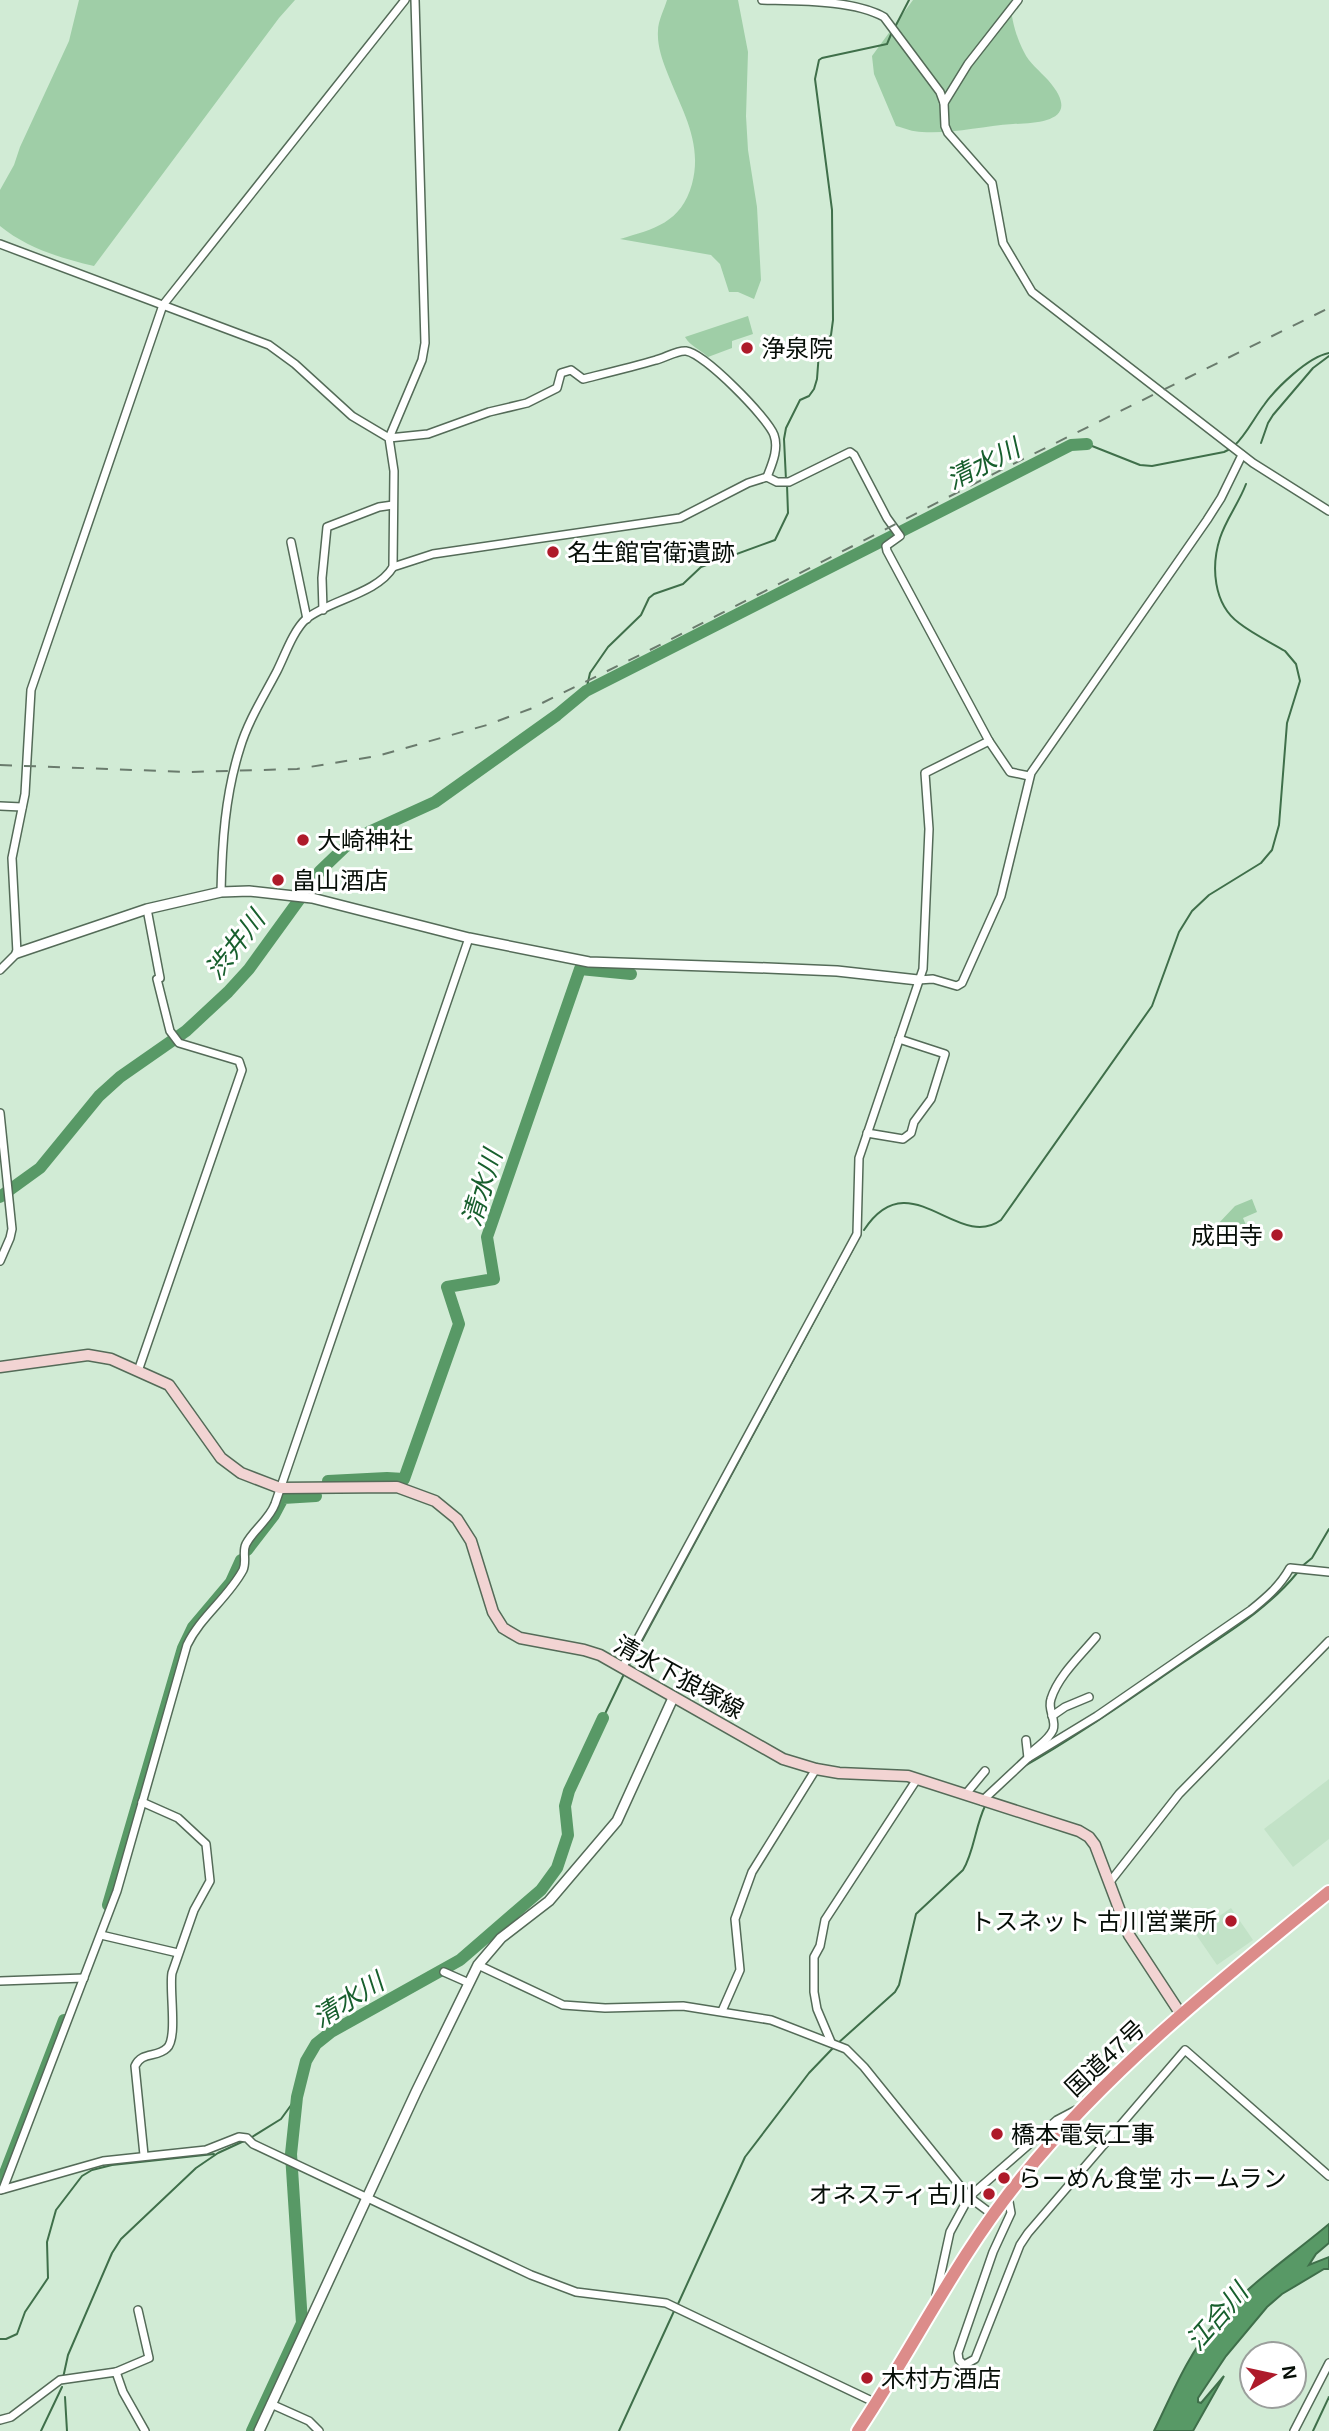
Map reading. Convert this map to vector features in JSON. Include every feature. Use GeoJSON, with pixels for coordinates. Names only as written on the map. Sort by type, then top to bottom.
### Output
{"type":"FeatureCollection","features":[{"type":"Feature","properties":{"kind":"highway","name":"国道47号"},"geometry":{"type":"LineString","coordinates":[[858,2431],[993,2215],[1059,2132],[1115,2075],[1329,1892]]}},
{"type":"Feature","properties":{"kind":"main road","name":"清水下狼塚線"},"geometry":{"type":"LineString","coordinates":[[0,1367],[88,1354],[111,1359],[169,1385],[221,1458],[241,1473],[280,1488],[397,1487],[435,1501],[457,1519],[471,1541],[492,1612],[503,1628],[520,1638],[600,1655],[773,1755],[816,1769],[908,1776],[1079,1831],[1095,1845],[1133,1943],[1182,2016]]}},
{"type":"Feature","properties":{"kind":"street"},"geometry":{"type":"LineString","coordinates":[[17,953],[12,858],[27,767],[31,690],[163,305],[405,0]]}},
{"type":"Feature","properties":{"kind":"street"},"geometry":{"type":"LineString","coordinates":[[221,892],[225,815],[239,750],[247,728],[290,645],[307,619],[389,574],[393,567],[394,471],[389,438],[422,360],[425,342],[415,0]]}},
{"type":"Feature","properties":{"kind":"street"},"geometry":{"type":"LineString","coordinates":[[762,0],[847,0],[877,11],[940,92],[948,134],[992,183],[1003,243],[1032,292],[1242,455],[1329,511]]}},
{"type":"Feature","properties":{"kind":"street"},"geometry":{"type":"LineString","coordinates":[[944,103],[968,64],[1018,0]]}},
{"type":"Feature","properties":{"kind":"street"},"geometry":{"type":"LineString","coordinates":[[0,244],[268,345],[295,364],[352,416],[389,438],[428,434],[489,412],[527,403],[557,388],[561,373],[572,370],[583,379],[688,351],[704,360],[766,421],[774,434],[776,444],[767,477]]}},
{"type":"Feature","properties":{"kind":"street"},"geometry":{"type":"LineString","coordinates":[[393,567],[433,554],[680,518],[714,499],[767,477],[786,482],[850,452],[900,536],[886,546],[887,551],[989,741],[1010,772],[1029,776]]}},
{"type":"Feature","properties":{"kind":"street"},"geometry":{"type":"LineString","coordinates":[[0,970],[17,953],[147,909],[221,892],[250,891],[294,895],[469,938],[589,962],[795,969],[933,979],[957,986],[962,983],[1001,896],[1029,776],[1207,520],[1242,455]]}},
{"type":"Feature","properties":{"kind":"street"},"geometry":{"type":"LineString","coordinates":[[323,610],[322,578],[327,527],[393,505]]}},
{"type":"Feature","properties":{"kind":"street"},"geometry":{"type":"LineString","coordinates":[[291,542],[307,619]]}},
{"type":"Feature","properties":{"kind":"street"},"geometry":{"type":"LineString","coordinates":[[625,1669],[857,1234],[859,1158],[923,969],[929,829],[925,773],[989,741]]}},
{"type":"Feature","properties":{"kind":"street"},"geometry":{"type":"LineString","coordinates":[[0,806],[22,807]]}},
{"type":"Feature","properties":{"kind":"street"},"geometry":{"type":"LineString","coordinates":[[138,1371],[242,1070],[239,1061],[179,1043],[172,1034],[157,979],[160,978],[147,909]]}},
{"type":"Feature","properties":{"kind":"street"},"geometry":{"type":"LineString","coordinates":[[1,2189],[117,1891],[187,1645],[244,1567],[245,1545],[272,1512],[469,938]]}},
{"type":"Feature","properties":{"kind":"street"},"geometry":{"type":"LineString","coordinates":[[867,1133],[903,1139],[908,1137],[918,1115],[931,1099],[945,1054],[899,1039]]}},
{"type":"Feature","properties":{"kind":"street"},"geometry":{"type":"LineString","coordinates":[[0,1113],[12,1229],[0,1261]]}},
{"type":"Feature","properties":{"kind":"street"},"geometry":{"type":"LineString","coordinates":[[1028,1758],[1097,1716],[1251,1610],[1271,1594],[1284,1580],[1290,1568],[1329,1572]]}},
{"type":"Feature","properties":{"kind":"street"},"geometry":{"type":"LineString","coordinates":[[986,1803],[1053,1730],[1055,1724],[1050,1706],[1052,1695],[1096,1637]]}},
{"type":"Feature","properties":{"kind":"street"},"geometry":{"type":"LineString","coordinates":[[1109,1883],[1179,1794],[1329,1641]]}},
{"type":"Feature","properties":{"kind":"street"},"geometry":{"type":"LineString","coordinates":[[1052,1716],[1088,1697]]}},
{"type":"Feature","properties":{"kind":"street"},"geometry":{"type":"LineString","coordinates":[[259,2431],[478,1965],[500,1938],[549,1901],[617,1821],[673,1698]]}},
{"type":"Feature","properties":{"kind":"street"},"geometry":{"type":"LineString","coordinates":[[1027,1740],[1028,1758]]}},
{"type":"Feature","properties":{"kind":"street"},"geometry":{"type":"LineString","coordinates":[[722,2011],[740,1970],[735,1919],[752,1872],[816,1769]]}},
{"type":"Feature","properties":{"kind":"street"},"geometry":{"type":"LineString","coordinates":[[965,1795],[985,1770]]}},
{"type":"Feature","properties":{"kind":"street"},"geometry":{"type":"LineString","coordinates":[[835,2044],[817,2009],[814,1992],[814,1957],[820,1946],[825,1920],[917,1779]]}},
{"type":"Feature","properties":{"kind":"street"},"geometry":{"type":"LineString","coordinates":[[142,1802],[177,1818],[206,1844],[210,1881],[194,1910],[170,1981],[173,2016],[170,2044],[164,2051],[141,2057],[135,2066],[144,2155]]}},
{"type":"Feature","properties":{"kind":"street"},"geometry":{"type":"LineString","coordinates":[[101,1935],[178,1953]]}},
{"type":"Feature","properties":{"kind":"street"},"geometry":{"type":"LineString","coordinates":[[478,1965],[563,2005],[605,2008],[682,2006],[722,2011],[771,2020],[846,2049],[864,2067],[968,2197],[993,2215]]}},
{"type":"Feature","properties":{"kind":"street"},"geometry":{"type":"LineString","coordinates":[[444,1972],[469,1983]]}},
{"type":"Feature","properties":{"kind":"street"},"geometry":{"type":"LineString","coordinates":[[0,1982],[84,1978]]}},
{"type":"Feature","properties":{"kind":"street"},"geometry":{"type":"LineString","coordinates":[[1008,2195],[1012,2213],[993,2252],[958,2353],[959,2360],[964,2365],[975,2360],[1020,2245],[1028,2233],[1183,2052],[1192,2054],[1329,2176]]}},
{"type":"Feature","properties":{"kind":"street"},"geometry":{"type":"LineString","coordinates":[[934,2307],[950,2232],[968,2197],[1057,2120],[1083,2108]]}},
{"type":"Feature","properties":{"kind":"street"},"geometry":{"type":"LineString","coordinates":[[1,2189],[103,2161],[206,2150],[239,2137],[531,2275],[576,2292],[666,2303],[876,2403]]}},
{"type":"Feature","properties":{"kind":"street"},"geometry":{"type":"LineString","coordinates":[[0,2420],[11,2417],[63,2379],[116,2372],[149,2358],[138,2310]]}},
{"type":"Feature","properties":{"kind":"street"},"geometry":{"type":"LineString","coordinates":[[1294,2431],[1329,2363]]}},
{"type":"Feature","properties":{"kind":"street"},"geometry":{"type":"LineString","coordinates":[[116,2372],[123,2392],[145,2431]]}},
{"type":"Feature","properties":{"kind":"street"},"geometry":{"type":"LineString","coordinates":[[271,2404],[309,2421],[319,2431]]}},
{"type":"Feature","properties":{"kind":"shaded area"},"geometry":{"type":"Polygon","coordinates":[[[79,0],[295,0],[94,266],[44,251],[0,226],[0,190],[14,165],[69,41],[79,0]]]}},
{"type":"Feature","properties":{"kind":"shaded area"},"geometry":{"type":"Polygon","coordinates":[[[667,0],[738,0],[748,52],[746,116],[757,207],[761,280],[754,299],[738,292],[729,292],[720,264],[711,255],[620,239],[644,232],[673,216],[687,197],[695,169],[693,140],[663,62],[658,41],[659,23],[667,0]]]}},
{"type":"Feature","properties":{"kind":"shaded area"},"geometry":{"type":"Polygon","coordinates":[[[913,0],[1011,0],[1013,20],[1021,46],[1029,60],[1058,93],[1060,111],[1047,120],[956,131],[919,132],[896,126],[874,74],[872,56],[913,0]]]}},
{"type":"Feature","properties":{"kind":"shaded area"},"geometry":{"type":"Polygon","coordinates":[[[748,316],[753,334],[732,341],[732,348],[708,357],[685,337],[748,316]]]}},
{"type":"Feature","properties":{"kind":"shaded area"},"geometry":{"type":"Polygon","coordinates":[[[1252,1199],[1257,1212],[1243,1218],[1248,1230],[1224,1240],[1218,1224],[1235,1206],[1252,1199]]]}},
{"type":"Feature","properties":{"kind":"shaded area"},"geometry":{"type":"Polygon","coordinates":[[[1329,1779],[1329,1839],[1293,1867],[1264,1829],[1329,1779]]]}},
{"type":"Feature","properties":{"kind":"shaded area"},"geometry":{"type":"Polygon","coordinates":[[[1231,1908],[1253,1940],[1217,1965],[1195,1933],[1231,1908]]]}},
{"type":"Feature","properties":{"kind":"shaded area"},"geometry":{"type":"Polygon","coordinates":[[[1329,2224],[1329,2243],[1316,2254],[1309,2265],[1329,2257],[1329,2269],[1324,2269],[1282,2294],[1238,2340],[1198,2398],[1201,2403],[1224,2376],[1193,2431],[1154,2431],[1205,2335],[1255,2283],[1329,2224]]]}},
{"type":"Feature","properties":{"kind":"waterway"},"geometry":{"type":"LineString","coordinates":[[895,27],[909,0]]}},
{"type":"Feature","properties":{"kind":"waterway"},"geometry":{"type":"LineString","coordinates":[[786,480],[786,428],[800,400],[809,396],[814,389],[819,352],[831,335],[833,320],[832,210],[815,79],[819,60],[887,44],[892,32]]}},
{"type":"Feature","properties":{"kind":"waterway"},"geometry":{"type":"LineString","coordinates":[[1234,446],[1284,382],[1312,360],[1329,353]]}},
{"type":"Feature","properties":{"kind":"waterway"},"geometry":{"type":"LineString","coordinates":[[1261,443],[1273,415],[1313,368],[1329,356]]}},
{"type":"Feature","properties":{"kind":"waterway"},"geometry":{"type":"LineString","coordinates":[[1087,444],[1140,465],[1152,466],[1230,449]]}},
{"type":"Feature","properties":{"kind":"waterway","name":"清水川"},"geometry":{"type":"LineString","coordinates":[[902,531],[1071,445],[1087,444]]}},
{"type":"Feature","properties":{"kind":"waterway"},"geometry":{"type":"LineString","coordinates":[[864,1230],[881,1211],[899,1203],[916,1205],[968,1225],[984,1227],[1001,1220],[1152,1006],[1179,932],[1192,911],[1209,895],[1261,863],[1272,850],[1279,825],[1287,723],[1300,681],[1296,664],[1285,651],[1239,623],[1230,615],[1219,595],[1215,572],[1217,549],[1246,484]]}},
{"type":"Feature","properties":{"kind":"waterway"},"geometry":{"type":"LineString","coordinates":[[586,691],[590,673],[608,647],[641,615],[649,598],[654,594],[683,584],[701,567],[775,540],[788,513],[787,485]]}},
{"type":"Feature","properties":{"kind":"waterway","name":"渋井川"},"geometry":{"type":"LineString","coordinates":[[0,1197],[40,1168],[99,1096],[120,1077],[186,1031],[228,992],[249,969],[320,871],[345,847],[369,832],[435,802],[557,715],[586,691],[894,535]]}},
{"type":"Feature","properties":{"kind":"waterway","name":"清水川"},"geometry":{"type":"LineString","coordinates":[[328,1481],[404,1479],[459,1324],[447,1287],[494,1279],[487,1237],[580,969],[631,974]]}},
{"type":"Feature","properties":{"kind":"waterway"},"geometry":{"type":"LineString","coordinates":[[628,1667],[853,1249]]}},
{"type":"Feature","properties":{"kind":"waterway","name":"清水川"},"geometry":{"type":"LineString","coordinates":[[247,1550],[274,1515],[283,1498],[316,1496]]}},
{"type":"Feature","properties":{"kind":"waterway"},"geometry":{"type":"LineString","coordinates":[[1301,1567],[1312,1558],[1329,1529]]}},
{"type":"Feature","properties":{"kind":"waterway","name":"清水川"},"geometry":{"type":"LineString","coordinates":[[108,1905],[183,1648],[193,1627],[231,1582],[241,1560]]}},
{"type":"Feature","properties":{"kind":"waterway"},"geometry":{"type":"LineString","coordinates":[[1023,1767],[1105,1716],[1244,1621],[1272,1599],[1297,1573]]}},
{"type":"Feature","properties":{"kind":"waterway"},"geometry":{"type":"LineString","coordinates":[[603,1718],[625,1672]]}},
{"type":"Feature","properties":{"kind":"waterway","name":"清水川"},"geometry":{"type":"LineString","coordinates":[[252,2431],[302,2323],[291,2154],[297,2097],[306,2061],[316,2044],[331,2032],[460,1960],[541,1890],[557,1868],[568,1835],[565,1806],[569,1791],[603,1718]]}},
{"type":"Feature","properties":{"kind":"waterway"},"geometry":{"type":"LineString","coordinates":[[837,2044],[895,1992],[916,1914],[963,1870],[985,1806]]}},
{"type":"Feature","properties":{"kind":"waterway","name":"清水川"},"geometry":{"type":"LineString","coordinates":[[0,2186],[64,2020]]}},
{"type":"Feature","properties":{"kind":"waterway"},"geometry":{"type":"LineString","coordinates":[[678,2304],[745,2157],[809,2073],[833,2048]]}},
{"type":"Feature","properties":{"kind":"waterway"},"geometry":{"type":"LineString","coordinates":[[252,2137],[281,2119],[297,2097]]}},
{"type":"Feature","properties":{"kind":"waterway"},"geometry":{"type":"LineString","coordinates":[[63,2378],[68,2355],[112,2253],[121,2239],[196,2168],[218,2153],[244,2141]]}},
{"type":"Feature","properties":{"kind":"waterway"},"geometry":{"type":"LineString","coordinates":[[0,2339],[17,2334],[25,2312],[48,2278],[47,2242],[56,2210],[82,2176],[92,2170],[112,2165],[214,2154]]}},
{"type":"Feature","properties":{"kind":"waterway"},"geometry":{"type":"LineString","coordinates":[[619,2431],[675,2309]]}},
{"type":"Feature","properties":{"kind":"waterway"},"geometry":{"type":"LineString","coordinates":[[41,2431],[62,2387]]}},
{"type":"Feature","properties":{"kind":"waterway"},"geometry":{"type":"LineString","coordinates":[[65,2397],[67,2431]]}},
{"type":"Feature","properties":{"kind":"waterway"},"geometry":{"type":"LineString","coordinates":[[1313,2431],[1329,2397]]}},
{"type":"Feature","properties":{"kind":"railway"},"geometry":{"type":"LineString","coordinates":[[0,765],[188,772],[297,769],[377,756],[487,725],[530,709],[644,653],[1005,468],[1329,308]]}},
{"type":"Feature","properties":{"kind":"place","name":"浄泉院"},"geometry":{"type":"Point","coordinates":[747,348]}},
{"type":"Feature","properties":{"kind":"place","name":"名生館官衛遺跡"},"geometry":{"type":"Point","coordinates":[553,552]}},
{"type":"Feature","properties":{"kind":"place","name":"大崎神社"},"geometry":{"type":"Point","coordinates":[303,840]}},
{"type":"Feature","properties":{"kind":"place","name":"畠山酒店"},"geometry":{"type":"Point","coordinates":[278,880]}},
{"type":"Feature","properties":{"kind":"place","name":"成田寺"},"geometry":{"type":"Point","coordinates":[1277,1235]}},
{"type":"Feature","properties":{"kind":"place","name":"トスネット 古川営業所"},"geometry":{"type":"Point","coordinates":[1231,1921]}},
{"type":"Feature","properties":{"kind":"place","name":"橋本電気工事"},"geometry":{"type":"Point","coordinates":[997,2134]}},
{"type":"Feature","properties":{"kind":"place","name":"らーめん食堂 ホームラン"},"geometry":{"type":"Point","coordinates":[1004,2178]}},
{"type":"Feature","properties":{"kind":"place","name":"オネスティ古川"},"geometry":{"type":"Point","coordinates":[989,2194]}},
{"type":"Feature","properties":{"kind":"place","name":"木村方酒店"},"geometry":{"type":"Point","coordinates":[867,2378]}},
{"type":"Feature","properties":{"kind":"water label","name":"江合川"},"geometry":{"type":"Point","coordinates":[1217,2317]}}]}
